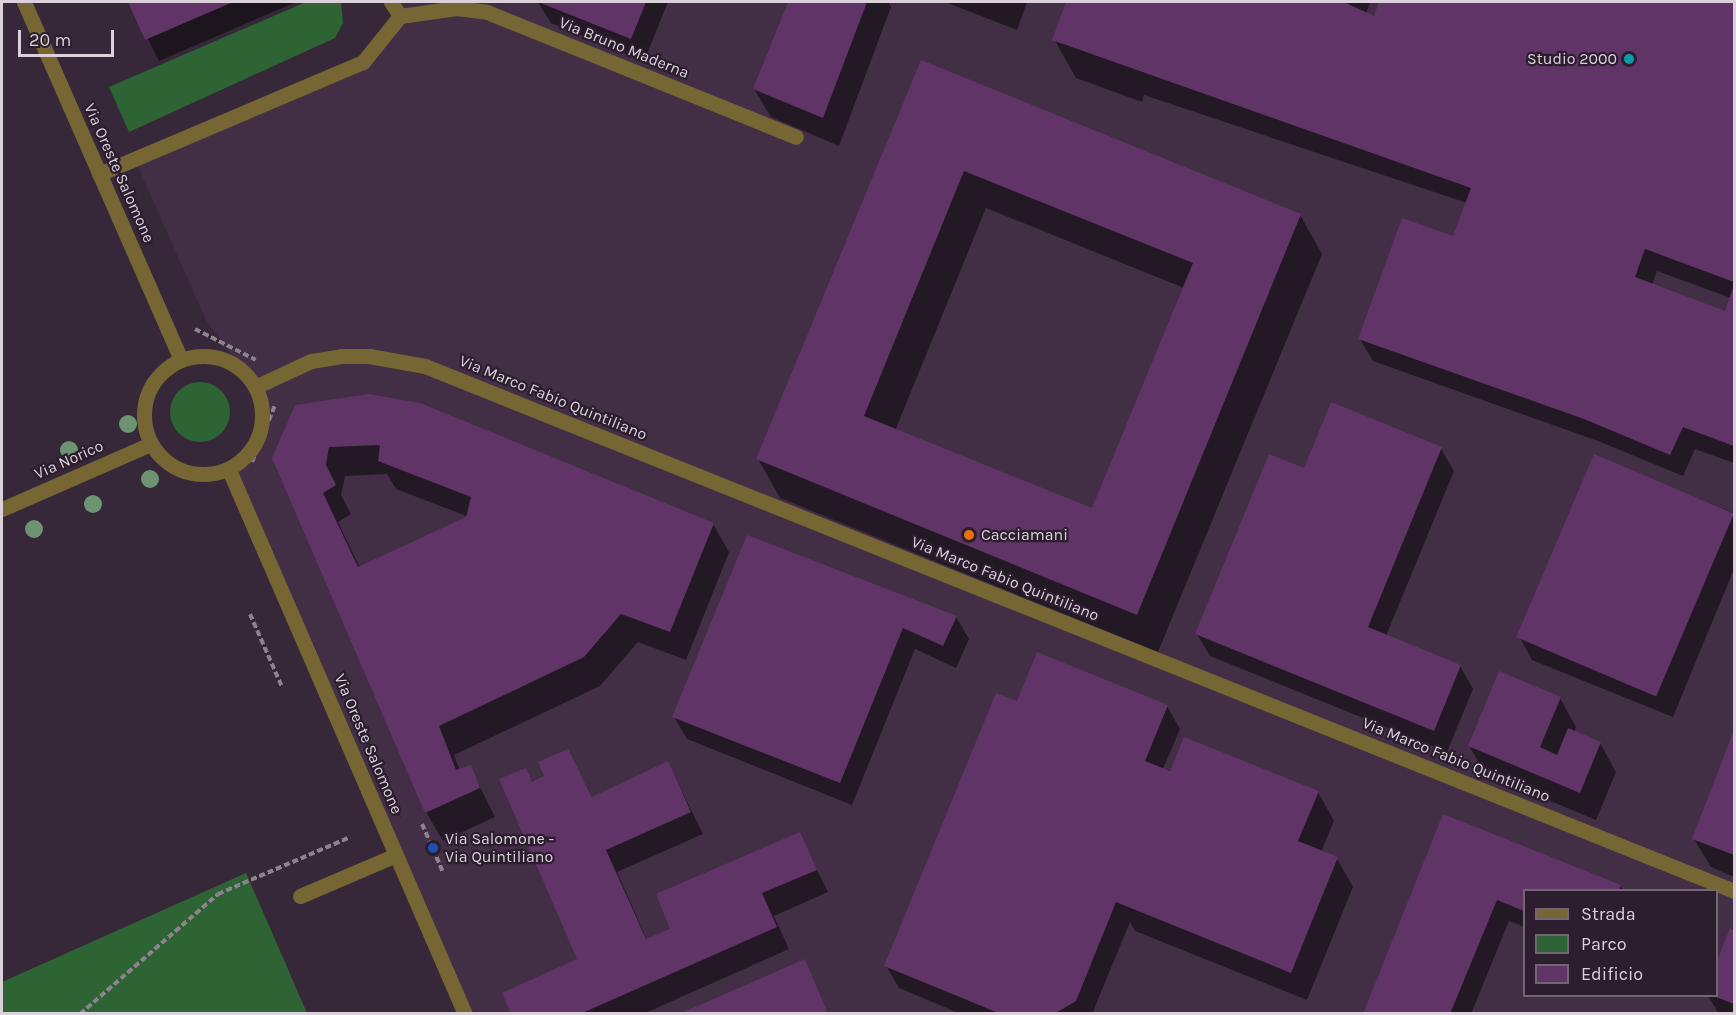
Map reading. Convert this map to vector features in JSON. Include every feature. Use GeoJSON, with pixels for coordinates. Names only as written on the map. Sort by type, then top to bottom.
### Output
{"type":"FeatureCollection","features":[{"type":"Feature","properties":{"kind":"street","name":"Via Oreste Salomone"},"geometry":{"type":"LineString","coordinates":[[24,2],[181,360]]}},
{"type":"Feature","properties":{"kind":"street"},"geometry":{"type":"LineString","coordinates":[[99,174],[363,62],[400,16],[391,2]]}},
{"type":"Feature","properties":{"kind":"street","name":"Via Bruno Maderna"},"geometry":{"type":"LineString","coordinates":[[400,16],[456,8],[487,12],[796,137]]}},
{"type":"Feature","properties":{"kind":"street","name":"Via Marco Fabio Quintiliano"},"geometry":{"type":"LineString","coordinates":[[261,384],[311,361],[342,356],[394,359],[425,366],[1734,891]]}},
{"type":"Feature","properties":{"kind":"street"},"geometry":{"type":"LineString","coordinates":[[216,358],[233,364],[261,384],[260,426],[254,443],[229,470],[194,474],[176,468],[151,444],[144,425],[144,405],[151,386],[164,370],[181,360],[216,358]]}},
{"type":"Feature","properties":{"kind":"street","name":"Via Norico"},"geometry":{"type":"LineString","coordinates":[[2,509],[151,444]]}},
{"type":"Feature","properties":{"kind":"street","name":"Via Oreste Salomone"},"geometry":{"type":"LineString","coordinates":[[229,470],[465,1014]]}},
{"type":"Feature","properties":{"kind":"street"},"geometry":{"type":"LineString","coordinates":[[300,896],[396,855]]}},
{"type":"Feature","properties":{"kind":"path"},"geometry":{"type":"LineString","coordinates":[[193,324],[196,331],[255,357],[261,384],[276,401],[252,463],[256,471]]}},
{"type":"Feature","properties":{"kind":"path"},"geometry":{"type":"LineString","coordinates":[[250,614],[282,687]]}},
{"type":"Feature","properties":{"kind":"path"},"geometry":{"type":"LineString","coordinates":[[422,824],[443,872]]}},
{"type":"Feature","properties":{"kind":"path"},"geometry":{"type":"LineString","coordinates":[[80,1014],[218,894],[348,838]]}},
{"type":"Feature","properties":{"kind":"shaded area"},"geometry":{"type":"Polygon","coordinates":[[[394,2],[1734,2],[1734,1013],[465,1013],[229,470],[254,443],[260,426],[261,408],[255,387],[206,320],[135,160],[363,62],[400,16],[394,2]]]}},
{"type":"Feature","properties":{"kind":"green space"},"geometry":{"type":"Polygon","coordinates":[[[306,2],[341,2],[343,23],[335,38],[129,132],[109,87],[306,2]]]}},
{"type":"Feature","properties":{"kind":"green space"},"geometry":{"type":"Polygon","coordinates":[[[194,382],[206,382],[222,390],[228,400],[230,412],[228,424],[222,434],[206,442],[194,442],[178,434],[170,418],[170,406],[178,390],[194,382]]]}},
{"type":"Feature","properties":{"kind":"green space"},"geometry":{"type":"Polygon","coordinates":[[[246,873],[307,1013],[2,1013],[2,982],[246,873]]]}},
{"type":"Feature","properties":{"kind":"building"},"geometry":{"type":"Polygon","coordinates":[[[128,2],[233,2],[145,40],[128,2]]]}},
{"type":"Feature","properties":{"kind":"building"},"geometry":{"type":"Polygon","coordinates":[[[538,2],[646,2],[631,39],[538,2]]]}},
{"type":"Feature","properties":{"kind":"building"},"geometry":{"type":"Polygon","coordinates":[[[788,2],[867,2],[823,118],[753,89],[788,2]]]}},
{"type":"Feature","properties":{"kind":"building"},"geometry":{"type":"Polygon","coordinates":[[[1066,2],[1344,2],[1374,16],[1379,2],[1734,2],[1734,282],[1645,249],[1635,277],[1725,311],[1734,285],[1734,446],[1683,427],[1670,455],[1584,419],[1358,339],[1402,218],[1453,236],[1471,188],[1052,40],[1066,2]]]}},
{"type":"Feature","properties":{"kind":"building"},"geometry":{"type":"Polygon","coordinates":[[[921,60],[1301,214],[1137,615],[756,459],[921,60]],[[964,171],[864,416],[1092,508],[1193,263],[964,171]]]}},
{"type":"Feature","properties":{"kind":"building"},"geometry":{"type":"Polygon","coordinates":[[[369,394],[420,403],[714,523],[670,632],[621,614],[584,657],[439,726],[456,770],[471,765],[480,788],[425,813],[272,458],[295,405],[369,394]],[[380,445],[329,447],[326,465],[336,485],[323,493],[358,567],[466,517],[471,497],[378,461],[380,445]]]}},
{"type":"Feature","properties":{"kind":"building"},"geometry":{"type":"Polygon","coordinates":[[[1331,402],[1442,447],[1368,627],[1461,665],[1434,731],[1195,634],[1269,454],[1304,468],[1331,402]]]}},
{"type":"Feature","properties":{"kind":"building"},"geometry":{"type":"Polygon","coordinates":[[[1594,454],[1734,513],[1656,697],[1516,637],[1594,454]]]}},
{"type":"Feature","properties":{"kind":"building"},"geometry":{"type":"Polygon","coordinates":[[[747,535],[957,616],[943,646],[903,628],[840,783],[672,717],[747,535]]]}},
{"type":"Feature","properties":{"kind":"building"},"geometry":{"type":"Polygon","coordinates":[[[1037,652],[1168,705],[1145,761],[1170,771],[1184,737],[1319,791],[1298,841],[1338,857],[1291,973],[1116,902],[1076,1001],[1054,1014],[1001,1014],[884,966],[996,693],[1017,701],[1037,652]]]}},
{"type":"Feature","properties":{"kind":"building"},"geometry":{"type":"Polygon","coordinates":[[[1499,671],[1561,697],[1540,747],[1557,755],[1568,728],[1601,742],[1580,793],[1468,746],[1499,671]]]}},
{"type":"Feature","properties":{"kind":"building"},"geometry":{"type":"Polygon","coordinates":[[[1734,730],[1734,855],[1692,839],[1734,730]]]}},
{"type":"Feature","properties":{"kind":"building"},"geometry":{"type":"Polygon","coordinates":[[[568,749],[592,797],[668,761],[691,812],[606,850],[646,939],[670,929],[656,894],[800,832],[817,870],[762,893],[777,927],[580,1014],[511,1014],[502,993],[577,959],[499,779],[526,768],[532,782],[544,776],[538,762],[568,749]]]}},
{"type":"Feature","properties":{"kind":"building"},"geometry":{"type":"Polygon","coordinates":[[[1443,814],[1621,885],[1619,889],[1523,889],[1523,911],[1497,900],[1450,1014],[1363,1014],[1443,814]]]}},
{"type":"Feature","properties":{"kind":"building"},"geometry":{"type":"Polygon","coordinates":[[[1730,928],[1734,930],[1734,1004],[1716,997],[1718,997],[1718,958],[1730,928]]]}},
{"type":"Feature","properties":{"kind":"building"},"geometry":{"type":"Polygon","coordinates":[[[805,959],[828,1014],[679,1014],[805,959]]]}},
{"type":"Feature","properties":{"kind":"place","name":"Studio 2000"},"geometry":{"type":"Point","coordinates":[1629,59]}},
{"type":"Feature","properties":{"kind":"place","name":"Cacciamani"},"geometry":{"type":"Point","coordinates":[969,535]}},
{"type":"Feature","properties":{"kind":"place","name":"Via Salomone - Via Quintiliano"},"geometry":{"type":"Point","coordinates":[433,848]}}]}
